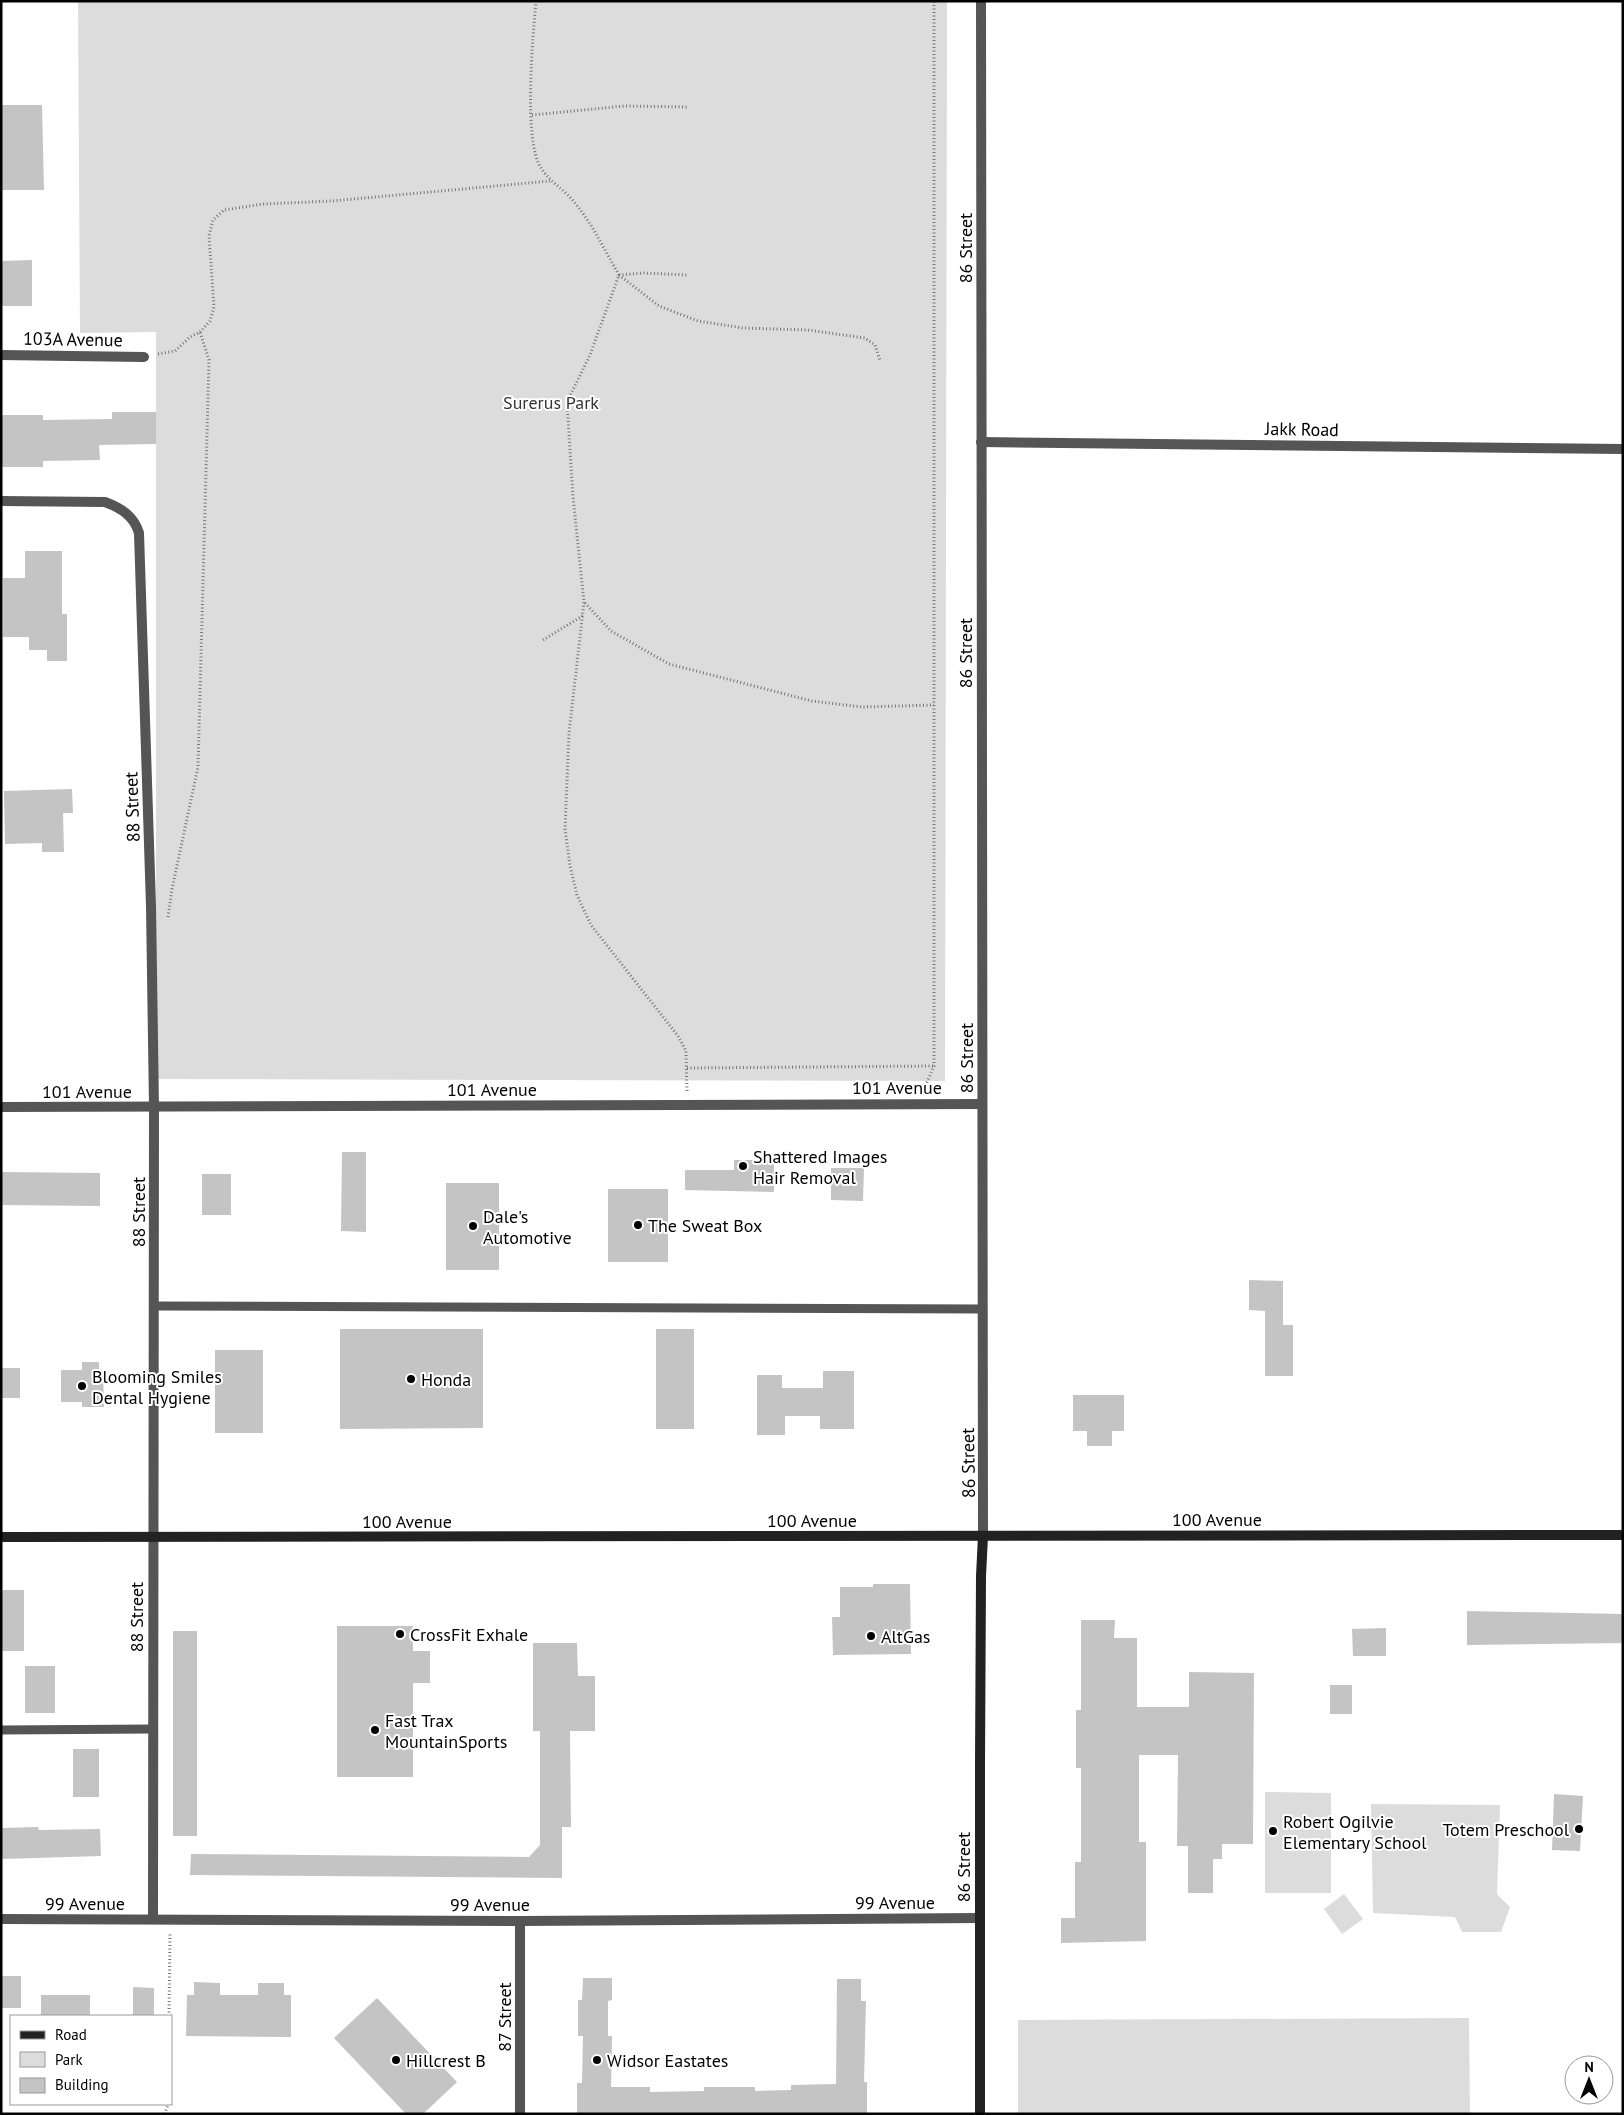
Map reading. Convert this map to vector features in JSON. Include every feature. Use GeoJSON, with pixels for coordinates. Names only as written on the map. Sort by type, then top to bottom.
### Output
{"type":"FeatureCollection","features":[{"type":"Feature","properties":{"kind":"main road","name":"100 Avenue"},"geometry":{"type":"LineString","coordinates":[[1,1537],[1623,1535]]}},
{"type":"Feature","properties":{"kind":"main road","name":"86 Street"},"geometry":{"type":"LineString","coordinates":[[980,2114],[981,1576],[983,1536]]}},
{"type":"Feature","properties":{"kind":"street","name":"86 Street"},"geometry":{"type":"LineString","coordinates":[[981,1],[982,1309],[985,1497],[983,1536]]}},
{"type":"Feature","properties":{"kind":"street","name":"103A Avenue"},"geometry":{"type":"LineString","coordinates":[[1,355],[144,357]]}},
{"type":"Feature","properties":{"kind":"street","name":"Jakk Road"},"geometry":{"type":"LineString","coordinates":[[980,442],[1623,449]]}},
{"type":"Feature","properties":{"kind":"street","name":"88 Street"},"geometry":{"type":"LineString","coordinates":[[1,501],[94,500],[105,502],[124,511],[136,524],[139,533],[151,906],[154,1107],[153,1919]]}},
{"type":"Feature","properties":{"kind":"street","name":"101 Avenue"},"geometry":{"type":"LineString","coordinates":[[1,1107],[687,1103],[982,1104]]}},
{"type":"Feature","properties":{"kind":"street","name":"99 Avenue"},"geometry":{"type":"LineString","coordinates":[[1,1919],[520,1921],[980,1918]]}},
{"type":"Feature","properties":{"kind":"street","name":"87 Street"},"geometry":{"type":"LineString","coordinates":[[520,1921],[520,2114]]}},
{"type":"Feature","properties":{"kind":"lane"},"geometry":{"type":"LineString","coordinates":[[154,1306],[982,1309]]}},
{"type":"Feature","properties":{"kind":"lane"},"geometry":{"type":"LineString","coordinates":[[1,1730],[152,1729]]}},
{"type":"Feature","properties":{"kind":"path"},"geometry":{"type":"LineString","coordinates":[[536,1],[531,65],[532,136],[535,152],[540,166],[551,181],[572,199],[586,216],[618,275],[658,306],[698,321],[742,328],[808,330],[865,338],[875,345],[880,360]]}},
{"type":"Feature","properties":{"kind":"path"},"geometry":{"type":"LineString","coordinates":[[918,1104],[934,1066],[934,1]]}},
{"type":"Feature","properties":{"kind":"path"},"geometry":{"type":"LineString","coordinates":[[532,115],[624,106],[689,107]]}},
{"type":"Feature","properties":{"kind":"path"},"geometry":{"type":"LineString","coordinates":[[144,357],[175,351],[190,337],[200,332],[210,321],[214,308],[209,236],[213,220],[224,210],[263,204],[332,201],[551,181]]}},
{"type":"Feature","properties":{"kind":"path"},"geometry":{"type":"LineString","coordinates":[[618,275],[644,273],[688,275]]}},
{"type":"Feature","properties":{"kind":"path"},"geometry":{"type":"LineString","coordinates":[[618,275],[590,355],[567,402],[573,497],[584,614],[569,733],[566,829],[570,866],[578,895],[591,925],[678,1036],[686,1051],[687,1103]]}},
{"type":"Feature","properties":{"kind":"path"},"geometry":{"type":"LineString","coordinates":[[167,924],[172,889],[198,767],[209,360],[200,332]]}},
{"type":"Feature","properties":{"kind":"path"},"geometry":{"type":"LineString","coordinates":[[584,602],[611,632],[669,664],[812,700],[862,707],[934,705]]}},
{"type":"Feature","properties":{"kind":"path"},"geometry":{"type":"LineString","coordinates":[[543,640],[584,614]]}},
{"type":"Feature","properties":{"kind":"path"},"geometry":{"type":"LineString","coordinates":[[687,1068],[934,1066]]}},
{"type":"Feature","properties":{"kind":"path"},"geometry":{"type":"LineString","coordinates":[[170,1919],[170,2015]]}},
{"type":"Feature","properties":{"kind":"green space","name":"Surerus Park"},"geometry":{"type":"Polygon","coordinates":[[[78,1],[947,1],[945,1081],[156,1079],[156,332],[80,333],[78,1]]]}},
{"type":"Feature","properties":{"kind":"green space"},"geometry":{"type":"Polygon","coordinates":[[[1265,1792],[1331,1793],[1331,1893],[1265,1893],[1265,1792]]]}},
{"type":"Feature","properties":{"kind":"green space"},"geometry":{"type":"Polygon","coordinates":[[[1371,1804],[1500,1805],[1497,1894],[1510,1907],[1501,1932],[1462,1932],[1455,1917],[1373,1913],[1371,1804]]]}},
{"type":"Feature","properties":{"kind":"green space"},"geometry":{"type":"Polygon","coordinates":[[[1344,1894],[1363,1919],[1342,1934],[1324,1909],[1344,1894]]]}},
{"type":"Feature","properties":{"kind":"green space"},"geometry":{"type":"Polygon","coordinates":[[[1469,2018],[1470,2114],[1018,2114],[1018,2020],[1469,2018]]]}},
{"type":"Feature","properties":{"kind":"building"},"geometry":{"type":"Polygon","coordinates":[[[1,105],[42,105],[44,190],[1,190],[1,105]]]}},
{"type":"Feature","properties":{"kind":"building"},"geometry":{"type":"Polygon","coordinates":[[[32,260],[32,306],[1,306],[1,261],[32,260]]]}},
{"type":"Feature","properties":{"kind":"building"},"geometry":{"type":"Polygon","coordinates":[[[112,412],[156,412],[156,444],[99,445],[100,460],[43,461],[43,467],[1,467],[1,415],[43,415],[43,420],[112,419],[112,412]]]}},
{"type":"Feature","properties":{"kind":"building"},"geometry":{"type":"Polygon","coordinates":[[[25,551],[62,551],[62,614],[67,614],[67,661],[47,661],[47,650],[29,650],[29,637],[3,637],[3,578],[25,578],[25,551]]]}},
{"type":"Feature","properties":{"kind":"building"},"geometry":{"type":"Polygon","coordinates":[[[72,789],[73,813],[63,813],[64,852],[42,852],[42,843],[5,844],[4,791],[72,789]]]}},
{"type":"Feature","properties":{"kind":"building"},"geometry":{"type":"Polygon","coordinates":[[[342,1152],[366,1152],[366,1232],[341,1231],[342,1152]]]}},
{"type":"Feature","properties":{"kind":"building"},"geometry":{"type":"Polygon","coordinates":[[[734,1160],[774,1160],[774,1192],[685,1190],[685,1170],[734,1170],[734,1160]]]}},
{"type":"Feature","properties":{"kind":"building"},"geometry":{"type":"Polygon","coordinates":[[[831,1168],[864,1168],[863,1201],[831,1200],[831,1168]]]}},
{"type":"Feature","properties":{"kind":"building"},"geometry":{"type":"Polygon","coordinates":[[[1,1172],[100,1173],[100,1206],[1,1205],[1,1172]]]}},
{"type":"Feature","properties":{"kind":"building"},"geometry":{"type":"Polygon","coordinates":[[[202,1174],[231,1174],[231,1215],[202,1215],[202,1174]]]}},
{"type":"Feature","properties":{"kind":"building","name":"Dale's Automotive"},"geometry":{"type":"Polygon","coordinates":[[[446,1183],[499,1183],[499,1270],[446,1270],[446,1183]]]}},
{"type":"Feature","properties":{"kind":"building","name":"The Sweat Box"},"geometry":{"type":"Polygon","coordinates":[[[608,1189],[668,1189],[668,1262],[608,1262],[608,1189]]]}},
{"type":"Feature","properties":{"kind":"building"},"geometry":{"type":"Polygon","coordinates":[[[1249,1280],[1283,1281],[1283,1325],[1293,1325],[1293,1376],[1265,1376],[1265,1311],[1249,1310],[1249,1280]]]}},
{"type":"Feature","properties":{"kind":"building","name":"Honda"},"geometry":{"type":"Polygon","coordinates":[[[340,1329],[483,1329],[483,1428],[340,1429],[340,1329]]]}},
{"type":"Feature","properties":{"kind":"building"},"geometry":{"type":"Polygon","coordinates":[[[656,1329],[694,1329],[694,1429],[656,1429],[656,1329]]]}},
{"type":"Feature","properties":{"kind":"building"},"geometry":{"type":"Polygon","coordinates":[[[215,1350],[263,1350],[263,1433],[215,1433],[215,1350]]]}},
{"type":"Feature","properties":{"kind":"building","name":"Blooming Smiles Dental Hygiene"},"geometry":{"type":"Polygon","coordinates":[[[82,1362],[99,1362],[99,1370],[103,1370],[104,1407],[82,1407],[82,1402],[61,1402],[61,1370],[82,1370],[82,1362]]]}},
{"type":"Feature","properties":{"kind":"building"},"geometry":{"type":"Polygon","coordinates":[[[1,1368],[20,1368],[20,1398],[1,1398],[1,1368]]]}},
{"type":"Feature","properties":{"kind":"building"},"geometry":{"type":"Polygon","coordinates":[[[823,1371],[854,1371],[854,1429],[820,1429],[820,1416],[785,1416],[785,1435],[757,1435],[757,1375],[782,1375],[782,1388],[823,1388],[823,1371]]]}},
{"type":"Feature","properties":{"kind":"building"},"geometry":{"type":"Polygon","coordinates":[[[1073,1395],[1124,1395],[1124,1431],[1112,1431],[1112,1446],[1087,1446],[1087,1431],[1073,1431],[1073,1395]]]}},
{"type":"Feature","properties":{"kind":"building","name":"AltGas"},"geometry":{"type":"Polygon","coordinates":[[[873,1584],[910,1584],[911,1654],[833,1655],[832,1617],[840,1617],[840,1587],[873,1587],[873,1584]]]}},
{"type":"Feature","properties":{"kind":"building"},"geometry":{"type":"Polygon","coordinates":[[[1,1590],[24,1590],[24,1651],[1,1651],[1,1590]]]}},
{"type":"Feature","properties":{"kind":"building"},"geometry":{"type":"Polygon","coordinates":[[[1467,1611],[1623,1614],[1623,1643],[1467,1645],[1467,1611]]]}},
{"type":"Feature","properties":{"kind":"building"},"geometry":{"type":"Polygon","coordinates":[[[1081,1620],[1115,1620],[1114,1638],[1137,1638],[1137,1707],[1189,1707],[1189,1672],[1254,1673],[1253,1844],[1222,1844],[1222,1859],[1213,1859],[1213,1893],[1188,1893],[1188,1846],[1177,1846],[1178,1755],[1139,1755],[1139,1842],[1146,1842],[1146,1941],[1061,1943],[1061,1918],[1075,1918],[1075,1862],[1081,1862],[1081,1768],[1076,1768],[1076,1710],[1081,1710],[1081,1620]]]}},
{"type":"Feature","properties":{"kind":"building","name":"Fast Trax MountainSports"},"geometry":{"type":"Polygon","coordinates":[[[337,1626],[413,1626],[413,1651],[430,1651],[430,1683],[413,1683],[413,1777],[337,1777],[337,1626]]]}},
{"type":"Feature","properties":{"kind":"building"},"geometry":{"type":"Polygon","coordinates":[[[1386,1628],[1386,1656],[1353,1656],[1352,1629],[1386,1628]]]}},
{"type":"Feature","properties":{"kind":"building"},"geometry":{"type":"Polygon","coordinates":[[[173,1631],[197,1631],[197,1836],[173,1836],[173,1631]]]}},
{"type":"Feature","properties":{"kind":"building"},"geometry":{"type":"Polygon","coordinates":[[[533,1643],[577,1643],[578,1676],[595,1676],[595,1731],[570,1731],[571,1827],[562,1827],[562,1878],[190,1875],[191,1854],[529,1857],[540,1845],[540,1731],[533,1731],[533,1643]]]}},
{"type":"Feature","properties":{"kind":"building"},"geometry":{"type":"Polygon","coordinates":[[[25,1666],[55,1666],[55,1713],[25,1713],[25,1666]]]}},
{"type":"Feature","properties":{"kind":"building"},"geometry":{"type":"Polygon","coordinates":[[[1330,1685],[1352,1685],[1352,1714],[1330,1714],[1330,1685]]]}},
{"type":"Feature","properties":{"kind":"building"},"geometry":{"type":"Polygon","coordinates":[[[73,1749],[99,1749],[99,1797],[73,1797],[73,1749]]]}},
{"type":"Feature","properties":{"kind":"building"},"geometry":{"type":"Polygon","coordinates":[[[1554,1794],[1583,1796],[1580,1851],[1552,1850],[1554,1794]]]}},
{"type":"Feature","properties":{"kind":"building"},"geometry":{"type":"Polygon","coordinates":[[[38,1827],[39,1830],[100,1829],[101,1856],[1,1859],[1,1828],[38,1827]]]}},
{"type":"Feature","properties":{"kind":"building"},"geometry":{"type":"Polygon","coordinates":[[[1,1976],[21,1976],[21,2008],[1,2008],[1,1976]]]}},
{"type":"Feature","properties":{"kind":"building"},"geometry":{"type":"Polygon","coordinates":[[[583,1978],[612,1978],[612,2000],[608,2001],[608,2036],[612,2036],[611,2087],[650,2087],[650,2092],[704,2091],[704,2087],[755,2087],[755,2091],[791,2090],[791,2085],[836,2084],[837,1979],[861,1979],[861,2001],[866,2001],[864,2082],[867,2082],[867,2114],[577,2114],[577,2083],[582,2083],[583,2036],[578,2036],[578,2000],[582,2000],[583,1978]]]}},
{"type":"Feature","properties":{"kind":"building"},"geometry":{"type":"Polygon","coordinates":[[[194,1982],[220,1983],[220,1995],[258,1995],[258,1983],[284,1983],[284,1995],[291,1995],[291,2037],[186,2036],[187,1995],[194,1995],[194,1982]]]}},
{"type":"Feature","properties":{"kind":"building"},"geometry":{"type":"Polygon","coordinates":[[[133,1987],[154,1988],[154,2015],[133,2015],[133,1987]]]}},
{"type":"Feature","properties":{"kind":"building"},"geometry":{"type":"Polygon","coordinates":[[[41,1995],[90,1995],[90,2015],[41,2015],[41,1995]]]}},
{"type":"Feature","properties":{"kind":"building","name":"Hillcrest B"},"geometry":{"type":"Polygon","coordinates":[[[377,1998],[457,2082],[423,2114],[406,2114],[334,2038],[377,1998]]]}},
{"type":"Feature","properties":{"kind":"place","name":"Shattered Images Hair Removal"},"geometry":{"type":"Point","coordinates":[743,1166]}},
{"type":"Feature","properties":{"kind":"place","name":"The Sweat Box"},"geometry":{"type":"Point","coordinates":[638,1225]}},
{"type":"Feature","properties":{"kind":"place","name":"Dale's Automotive"},"geometry":{"type":"Point","coordinates":[473,1226]}},
{"type":"Feature","properties":{"kind":"place","name":"Honda"},"geometry":{"type":"Point","coordinates":[411,1379]}},
{"type":"Feature","properties":{"kind":"place","name":"Blooming Smiles Dental Hygiene"},"geometry":{"type":"Point","coordinates":[82,1386]}},
{"type":"Feature","properties":{"kind":"place","name":"CrossFit Exhale"},"geometry":{"type":"Point","coordinates":[400,1634]}},
{"type":"Feature","properties":{"kind":"place","name":"AltGas"},"geometry":{"type":"Point","coordinates":[871,1636]}},
{"type":"Feature","properties":{"kind":"place","name":"Fast Trax MountainSports"},"geometry":{"type":"Point","coordinates":[375,1730]}},
{"type":"Feature","properties":{"kind":"place","name":"Totem Preschool"},"geometry":{"type":"Point","coordinates":[1579,1829]}},
{"type":"Feature","properties":{"kind":"place","name":"Robert Ogilvie Elementary School"},"geometry":{"type":"Point","coordinates":[1273,1831]}},
{"type":"Feature","properties":{"kind":"place","name":"Hillcrest B"},"geometry":{"type":"Point","coordinates":[396,2060]}},
{"type":"Feature","properties":{"kind":"place","name":"Widsor Eastates"},"geometry":{"type":"Point","coordinates":[597,2060]}}]}
